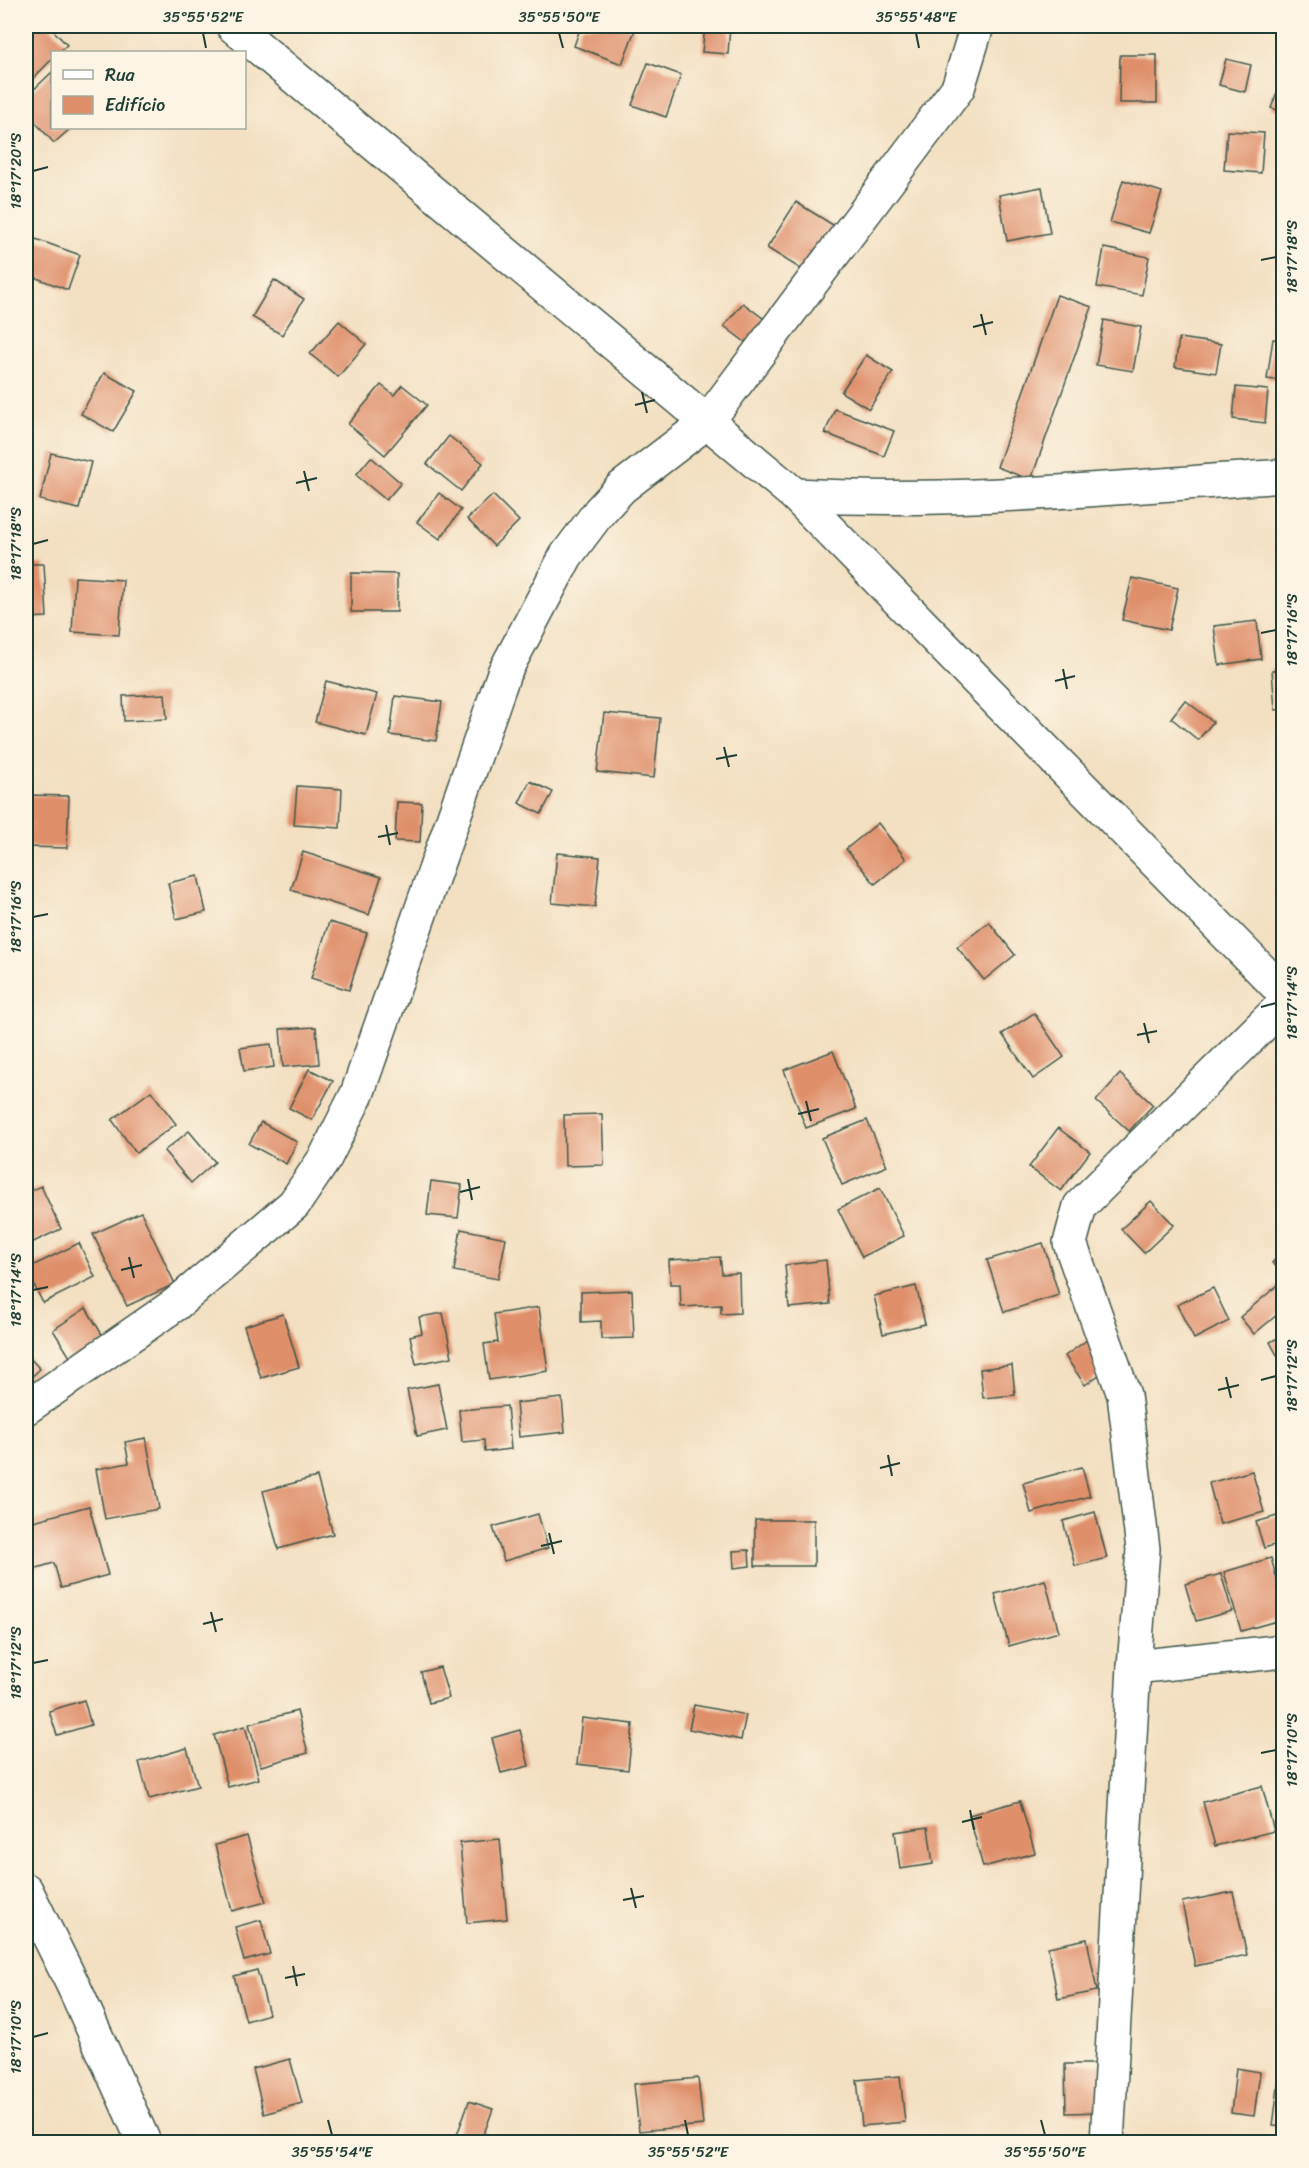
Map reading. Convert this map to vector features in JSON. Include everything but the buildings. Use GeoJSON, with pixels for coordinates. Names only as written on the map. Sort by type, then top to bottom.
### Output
{"type":"FeatureCollection","features":[{"type":"Feature","properties":{"kind":"street"},"geometry":{"type":"LineString","coordinates":[[233,26],[795,495],[1284,993]]}},
{"type":"Feature","properties":{"kind":"street"},"geometry":{"type":"LineString","coordinates":[[26,1408],[176,1304],[294,1204],[319,1167],[357,1094],[504,673],[566,556],[598,512],[621,488],[707,422],[957,88],[977,26]]}},
{"type":"Feature","properties":{"kind":"street"},"geometry":{"type":"LineString","coordinates":[[795,495],[866,499],[951,498],[1284,476]]}},
{"type":"Feature","properties":{"kind":"street"},"geometry":{"type":"LineString","coordinates":[[1107,2142],[1134,1667],[1143,1549],[1124,1395],[1070,1243],[1080,1206],[1284,1004]]}},
{"type":"Feature","properties":{"kind":"street"},"geometry":{"type":"LineString","coordinates":[[1134,1667],[1284,1652]]}},
{"type":"Feature","properties":{"kind":"street"},"geometry":{"type":"LineString","coordinates":[[26,1890],[74,1987],[144,2142]]}}]}
